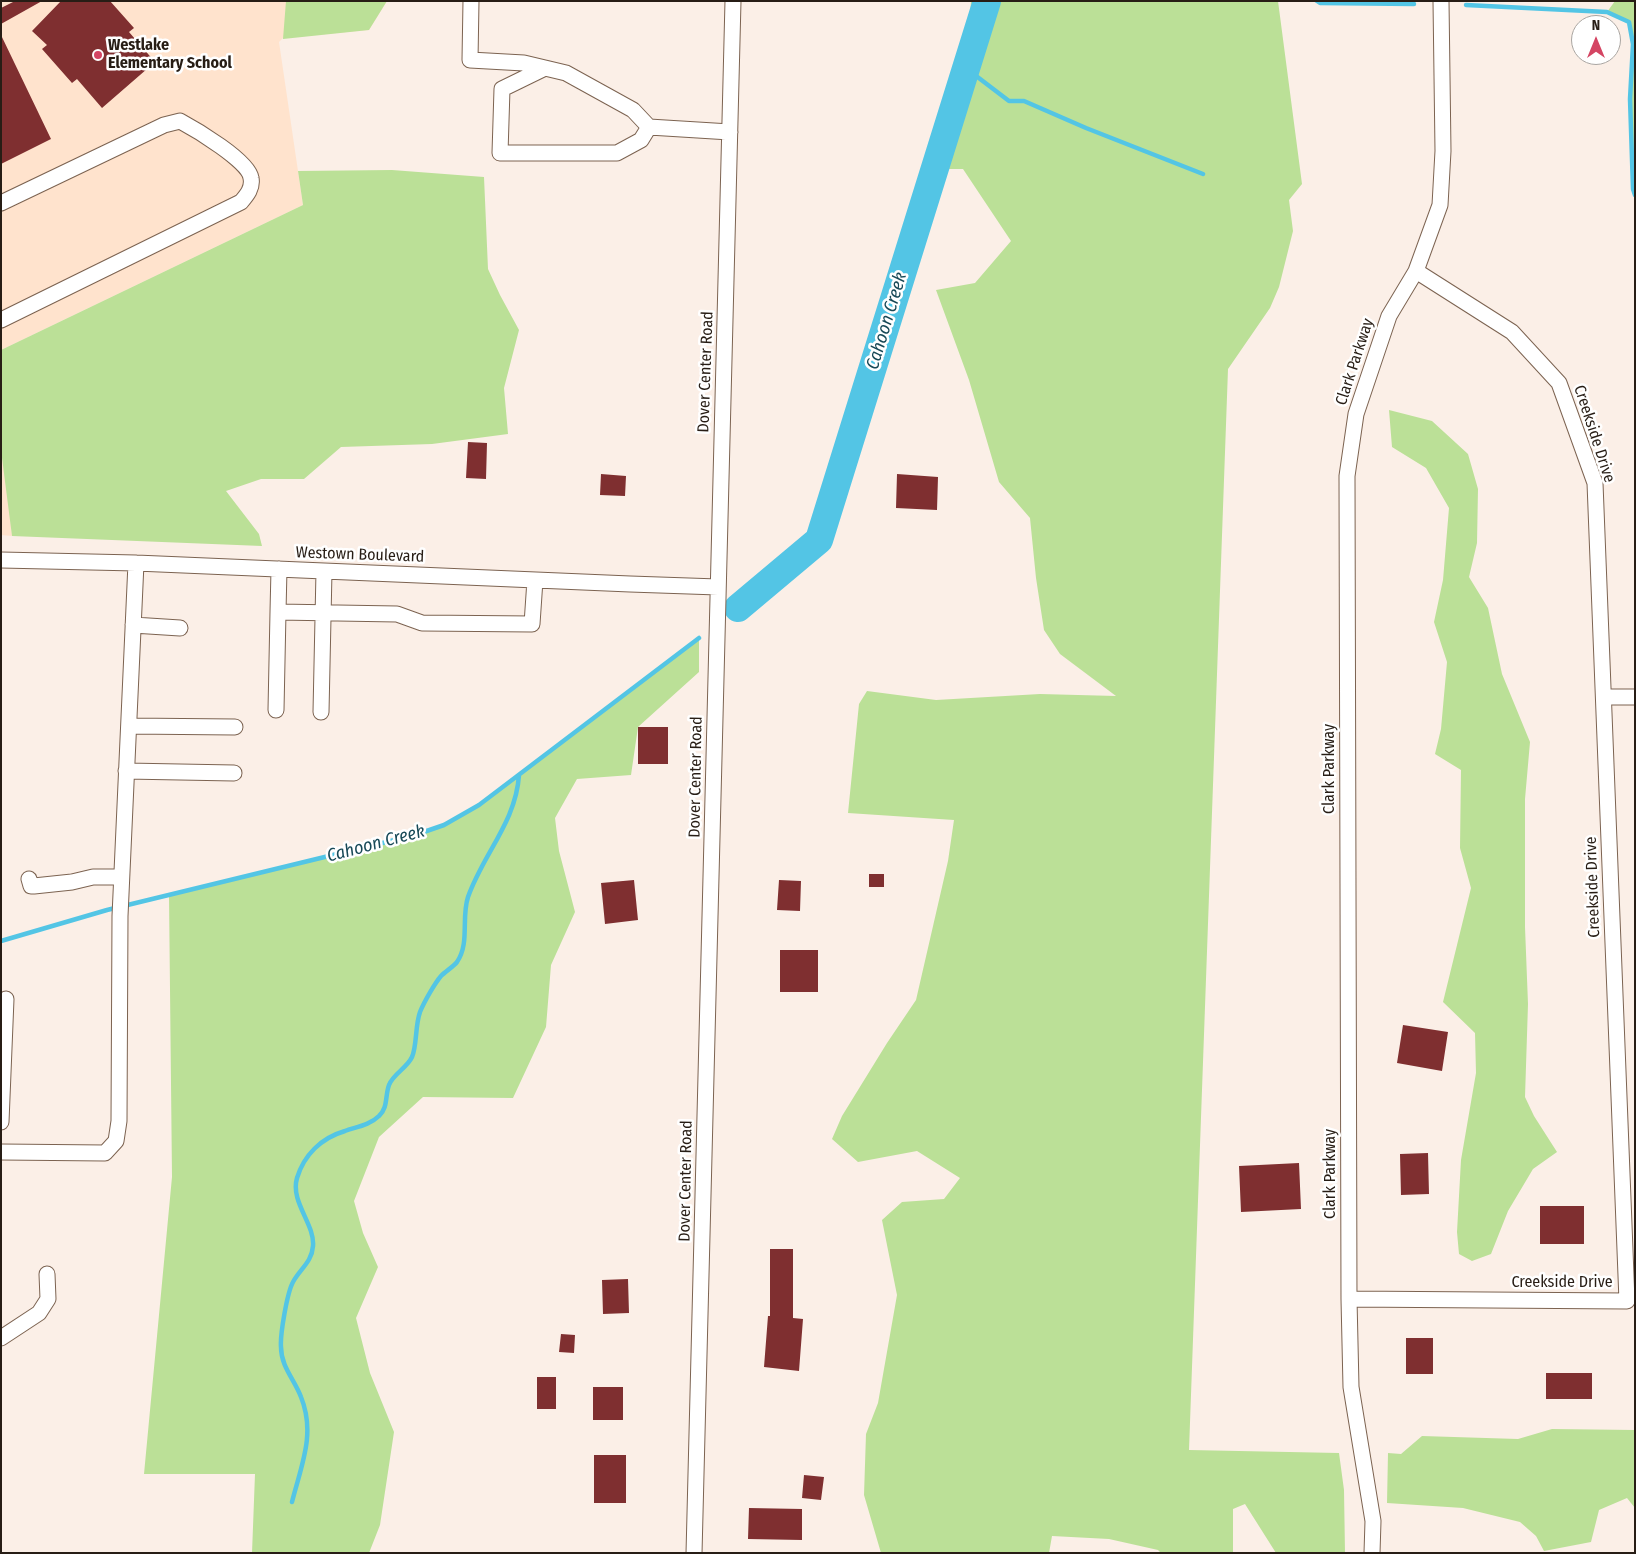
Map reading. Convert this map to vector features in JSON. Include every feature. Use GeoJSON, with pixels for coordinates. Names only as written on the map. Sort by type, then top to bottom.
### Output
{"type":"FeatureCollection","features":[{"type":"Feature","properties":{"kind":"street"},"geometry":{"type":"LineString","coordinates":[[471,1],[470,60],[524,63],[566,73],[632,110],[650,127],[730,132]]}},
{"type":"Feature","properties":{"kind":"street","name":"Dover Center Road"},"geometry":{"type":"LineString","coordinates":[[694,1553],[734,1]]}},
{"type":"Feature","properties":{"kind":"street","name":"Clark Parkway"},"geometry":{"type":"LineString","coordinates":[[1372,1553],[1372,1521],[1351,1387],[1349,1299],[1347,476],[1356,414],[1389,316],[1416,271],[1440,206],[1443,151],[1441,1]]}},
{"type":"Feature","properties":{"kind":"street"},"geometry":{"type":"LineString","coordinates":[[545,68],[502,89],[500,153],[617,153],[641,140],[650,127]]}},
{"type":"Feature","properties":{"kind":"street"},"geometry":{"type":"LineString","coordinates":[[1,203],[164,125],[180,121],[242,163],[252,177],[250,190],[241,202],[1,320]]}},
{"type":"Feature","properties":{"kind":"street","name":"Creekside Drive"},"geometry":{"type":"LineString","coordinates":[[1349,1299],[1627,1301],[1595,483],[1559,383],[1512,332],[1416,271]]}},
{"type":"Feature","properties":{"kind":"street","name":"Westown Boulevard"},"geometry":{"type":"LineString","coordinates":[[1,560],[136,563],[718,586]]}},
{"type":"Feature","properties":{"kind":"street"},"geometry":{"type":"LineString","coordinates":[[1,1152],[105,1153],[116,1141],[119,1121],[121,884],[136,563]]}},
{"type":"Feature","properties":{"kind":"street"},"geometry":{"type":"LineString","coordinates":[[276,710],[279,569]]}},
{"type":"Feature","properties":{"kind":"street"},"geometry":{"type":"LineString","coordinates":[[321,712],[324,571]]}},
{"type":"Feature","properties":{"kind":"street"},"geometry":{"type":"LineString","coordinates":[[278,612],[397,614],[422,623],[532,624],[535,580]]}},
{"type":"Feature","properties":{"kind":"street"},"geometry":{"type":"LineString","coordinates":[[133,625],[180,628]]}},
{"type":"Feature","properties":{"kind":"street"},"geometry":{"type":"LineString","coordinates":[[1604,697],[1635,697]]}},
{"type":"Feature","properties":{"kind":"street"},"geometry":{"type":"LineString","coordinates":[[129,726],[235,727]]}},
{"type":"Feature","properties":{"kind":"street"},"geometry":{"type":"LineString","coordinates":[[126,771],[234,773]]}},
{"type":"Feature","properties":{"kind":"street"},"geometry":{"type":"LineString","coordinates":[[28,879],[31,886],[72,882],[93,877],[121,884]]}},
{"type":"Feature","properties":{"kind":"street"},"geometry":{"type":"LineString","coordinates":[[1,1122],[6,999]]}},
{"type":"Feature","properties":{"kind":"street"},"geometry":{"type":"LineString","coordinates":[[1,1338],[39,1313],[48,1299],[47,1274]]}},
{"type":"Feature","properties":{"kind":"shaded area"},"geometry":{"type":"Polygon","coordinates":[[[1,1],[387,1],[369,30],[283,38],[279,42],[303,205],[1,350],[1,1]]]}},
{"type":"Feature","properties":{"kind":"shaded area"},"geometry":{"type":"Polygon","coordinates":[[[1,450],[9,502],[12,536],[1,535],[1,450]]]}},
{"type":"Feature","properties":{"kind":"green space"},"geometry":{"type":"Polygon","coordinates":[[[286,1],[387,1],[369,30],[283,39],[286,1]]]}},
{"type":"Feature","properties":{"kind":"green space"},"geometry":{"type":"Polygon","coordinates":[[[971,1],[1278,1],[1302,184],[1289,200],[1293,231],[1279,287],[1270,308],[1228,369],[1189,1450],[1339,1453],[1344,1490],[1345,1553],[1276,1553],[1245,1504],[1233,1509],[1233,1553],[1161,1553],[1158,1550],[1109,1539],[1052,1536],[1049,1553],[881,1553],[864,1495],[866,1434],[878,1403],[897,1295],[882,1220],[902,1202],[944,1199],[960,1178],[917,1151],[858,1162],[832,1139],[842,1116],[916,1000],[948,861],[954,820],[848,813],[859,704],[867,691],[936,700],[1040,694],[1116,696],[1060,654],[1044,630],[1030,518],[999,482],[969,380],[936,290],[975,283],[1011,241],[963,169],[936,169],[967,69],[971,1]]]}},
{"type":"Feature","properties":{"kind":"green space"},"geometry":{"type":"Polygon","coordinates":[[[1615,1],[1635,1],[1635,195],[1633,189],[1630,99],[1633,44],[1629,22],[1621,18],[1621,15],[1614,15],[1607,12],[1615,1]]]}},
{"type":"Feature","properties":{"kind":"green space"},"geometry":{"type":"Polygon","coordinates":[[[392,170],[484,177],[488,269],[519,330],[504,388],[508,434],[432,444],[341,447],[304,479],[261,479],[226,491],[259,534],[262,546],[12,536],[1,450],[1,350],[303,205],[298,171],[392,170]]]}},
{"type":"Feature","properties":{"kind":"green space"},"geometry":{"type":"Polygon","coordinates":[[[1389,410],[1432,421],[1468,454],[1478,489],[1477,543],[1469,577],[1488,608],[1502,674],[1530,742],[1525,799],[1525,927],[1528,1004],[1525,1097],[1534,1116],[1557,1152],[1533,1169],[1508,1211],[1491,1254],[1472,1261],[1459,1254],[1457,1232],[1461,1160],[1476,1073],[1475,1033],[1443,1002],[1471,888],[1460,848],[1461,770],[1435,754],[1441,729],[1447,662],[1434,622],[1443,580],[1449,508],[1426,468],[1392,447],[1389,410]]]}},
{"type":"Feature","properties":{"kind":"green space"},"geometry":{"type":"Polygon","coordinates":[[[699,638],[699,672],[638,727],[631,775],[577,779],[555,818],[559,851],[575,912],[551,965],[546,1027],[513,1098],[423,1097],[379,1137],[354,1201],[363,1233],[378,1267],[356,1318],[370,1373],[394,1432],[380,1525],[369,1553],[252,1553],[255,1474],[144,1474],[172,1177],[169,895],[415,835],[444,825],[479,805],[699,638]]]}},
{"type":"Feature","properties":{"kind":"green space"},"geometry":{"type":"Polygon","coordinates":[[[1552,1429],[1635,1430],[1635,1508],[1627,1498],[1599,1510],[1591,1542],[1544,1551],[1536,1536],[1520,1522],[1463,1508],[1387,1503],[1388,1453],[1401,1454],[1422,1436],[1518,1439],[1552,1429]]]}},
{"type":"Feature","properties":{"kind":"building"},"geometry":{"type":"Polygon","coordinates":[[[15,1],[42,1],[1,24],[1,8],[15,1]]]}},
{"type":"Feature","properties":{"kind":"building","name":"Westlake Elementary School"},"geometry":{"type":"Polygon","coordinates":[[[61,1],[110,1],[134,28],[129,32],[155,62],[102,108],[77,79],[72,83],[42,49],[47,45],[32,31],[61,1]]]}},
{"type":"Feature","properties":{"kind":"building"},"geometry":{"type":"Polygon","coordinates":[[[1,35],[51,139],[1,164],[1,35]]]}},
{"type":"Feature","properties":{"kind":"building"},"geometry":{"type":"Polygon","coordinates":[[[468,442],[487,443],[486,479],[466,478],[468,442]]]}},
{"type":"Feature","properties":{"kind":"building"},"geometry":{"type":"Polygon","coordinates":[[[601,474],[626,476],[625,496],[600,495],[601,474]]]}},
{"type":"Feature","properties":{"kind":"building"},"geometry":{"type":"Polygon","coordinates":[[[897,474],[938,477],[937,510],[896,508],[897,474]]]}},
{"type":"Feature","properties":{"kind":"building"},"geometry":{"type":"Polygon","coordinates":[[[638,727],[668,727],[668,764],[638,764],[638,727]]]}},
{"type":"Feature","properties":{"kind":"building"},"geometry":{"type":"Polygon","coordinates":[[[869,874],[884,874],[884,887],[869,887],[869,874]]]}},
{"type":"Feature","properties":{"kind":"building"},"geometry":{"type":"Polygon","coordinates":[[[634,880],[638,920],[605,924],[601,883],[634,880]]]}},
{"type":"Feature","properties":{"kind":"building"},"geometry":{"type":"Polygon","coordinates":[[[779,880],[801,881],[800,911],[777,910],[779,880]]]}},
{"type":"Feature","properties":{"kind":"building"},"geometry":{"type":"Polygon","coordinates":[[[780,950],[818,950],[818,992],[780,992],[780,950]]]}},
{"type":"Feature","properties":{"kind":"building"},"geometry":{"type":"Polygon","coordinates":[[[1403,1025],[1448,1032],[1442,1071],[1397,1063],[1403,1025]]]}},
{"type":"Feature","properties":{"kind":"building"},"geometry":{"type":"Polygon","coordinates":[[[1428,1153],[1429,1194],[1401,1195],[1400,1154],[1428,1153]]]}},
{"type":"Feature","properties":{"kind":"building"},"geometry":{"type":"Polygon","coordinates":[[[1299,1163],[1301,1209],[1241,1212],[1239,1166],[1299,1163]]]}},
{"type":"Feature","properties":{"kind":"building"},"geometry":{"type":"Polygon","coordinates":[[[1540,1206],[1584,1206],[1584,1244],[1540,1244],[1540,1206]]]}},
{"type":"Feature","properties":{"kind":"building"},"geometry":{"type":"Polygon","coordinates":[[[770,1249],[793,1249],[793,1318],[803,1319],[799,1371],[764,1367],[768,1316],[770,1316],[770,1249]]]}},
{"type":"Feature","properties":{"kind":"building"},"geometry":{"type":"Polygon","coordinates":[[[628,1279],[629,1313],[603,1314],[602,1280],[628,1279]]]}},
{"type":"Feature","properties":{"kind":"building"},"geometry":{"type":"Polygon","coordinates":[[[561,1334],[575,1335],[574,1353],[559,1352],[561,1334]]]}},
{"type":"Feature","properties":{"kind":"building"},"geometry":{"type":"Polygon","coordinates":[[[1406,1338],[1433,1338],[1433,1374],[1406,1374],[1406,1338]]]}},
{"type":"Feature","properties":{"kind":"building"},"geometry":{"type":"Polygon","coordinates":[[[1546,1373],[1592,1373],[1592,1399],[1546,1399],[1546,1373]]]}},
{"type":"Feature","properties":{"kind":"building"},"geometry":{"type":"Polygon","coordinates":[[[537,1377],[556,1377],[556,1409],[537,1409],[537,1377]]]}},
{"type":"Feature","properties":{"kind":"building"},"geometry":{"type":"Polygon","coordinates":[[[593,1387],[623,1387],[623,1420],[593,1420],[593,1387]]]}},
{"type":"Feature","properties":{"kind":"building"},"geometry":{"type":"Polygon","coordinates":[[[594,1455],[626,1455],[626,1503],[594,1503],[594,1455]]]}},
{"type":"Feature","properties":{"kind":"building"},"geometry":{"type":"Polygon","coordinates":[[[804,1475],[824,1477],[821,1500],[802,1498],[804,1475]]]}},
{"type":"Feature","properties":{"kind":"building"},"geometry":{"type":"Polygon","coordinates":[[[749,1508],[802,1509],[802,1540],[748,1539],[749,1508]]]}},
{"type":"Feature","properties":{"kind":"waterway","name":"Cahoon Creek"},"geometry":{"type":"LineString","coordinates":[[738,608],[819,540],[987,1]]}},
{"type":"Feature","properties":{"kind":"waterway"},"geometry":{"type":"LineString","coordinates":[[1317,1],[1320,3],[1414,4]]}},
{"type":"Feature","properties":{"kind":"waterway"},"geometry":{"type":"LineString","coordinates":[[1466,5],[1607,12],[1629,22],[1633,44],[1630,99],[1633,189],[1635,195]]}},
{"type":"Feature","properties":{"kind":"waterway"},"geometry":{"type":"LineString","coordinates":[[967,69],[1009,101],[1024,101],[1086,128],[1203,174]]}},
{"type":"Feature","properties":{"kind":"waterway","name":"Cahoon Creek"},"geometry":{"type":"LineString","coordinates":[[1,941],[107,910],[415,835],[444,825],[479,805],[699,638]]}},
{"type":"Feature","properties":{"kind":"waterway"},"geometry":{"type":"LineString","coordinates":[[292,1502],[306,1450],[307,1424],[301,1397],[283,1361],[282,1333],[286,1304],[291,1287],[308,1261],[313,1246],[313,1238],[297,1196],[297,1178],[304,1162],[321,1143],[336,1134],[371,1122],[382,1113],[391,1081],[412,1057],[418,1018],[424,1003],[439,979],[457,962],[461,955],[468,897],[474,881],[506,823],[517,792],[519,775]]}},
{"type":"Feature","properties":{"kind":"place","name":"Westlake Elementary School"},"geometry":{"type":"Point","coordinates":[98,55]}}]}
